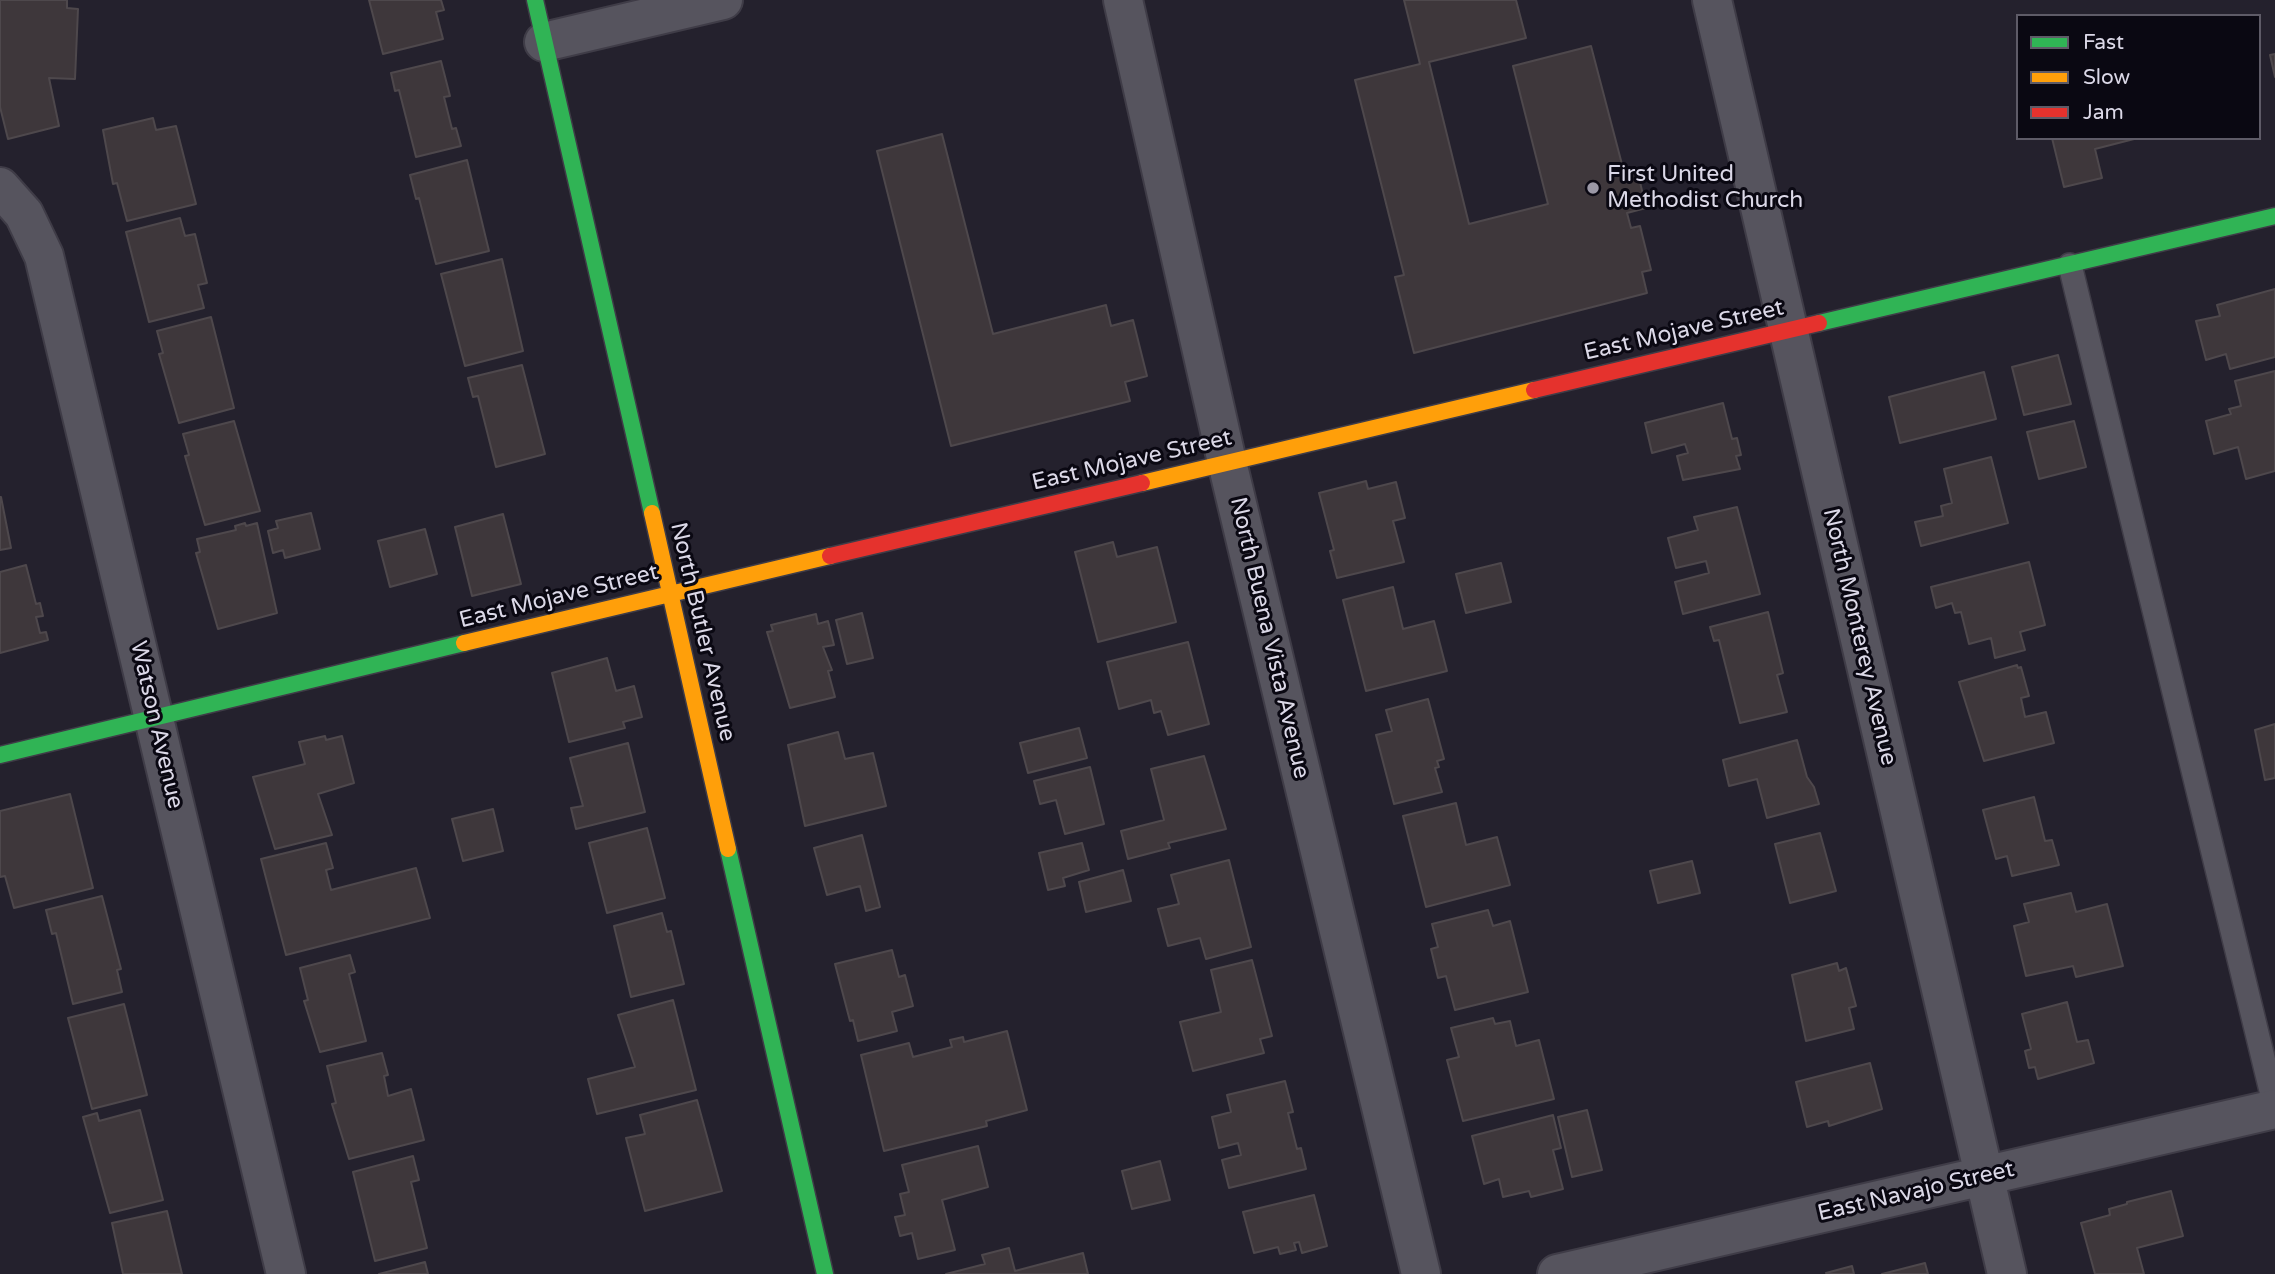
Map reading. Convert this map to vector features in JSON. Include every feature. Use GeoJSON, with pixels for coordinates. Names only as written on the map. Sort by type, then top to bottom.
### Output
{"type":"FeatureCollection","features":[{"type":"Feature","properties":{"kind":"street","name":"North Butler Avenue"},"geometry":{"type":"LineString","coordinates":[[535,0],[825,1274]]}},
{"type":"Feature","properties":{"kind":"street"},"geometry":{"type":"LineString","coordinates":[[544,42],[723,0]]}},
{"type":"Feature","properties":{"kind":"street","name":"North Buena Vista Avenue"},"geometry":{"type":"LineString","coordinates":[[1123,0],[1227,462],[1421,1274]]}},
{"type":"Feature","properties":{"kind":"street","name":"North Monterey Avenue"},"geometry":{"type":"LineString","coordinates":[[1712,0],[2007,1274]]}},
{"type":"Feature","properties":{"kind":"street","name":"Watson Avenue"},"geometry":{"type":"LineString","coordinates":[[0,187],[24,214],[44,256],[286,1274]]}},
{"type":"Feature","properties":{"kind":"street","name":"East Mojave Street"},"geometry":{"type":"LineString","coordinates":[[0,755],[669,594],[2275,216]]}},
{"type":"Feature","properties":{"kind":"street","name":"East Navajo Street"},"geometry":{"type":"LineString","coordinates":[[1557,1274],[2275,1108]]}},
{"type":"Feature","properties":{"kind":"lane"},"geometry":{"type":"LineString","coordinates":[[2070,265],[2275,1108]]}},
{"type":"Feature","properties":{"kind":"building"},"geometry":{"type":"Polygon","coordinates":[[[0,0],[67,0],[67,8],[78,9],[75,79],[49,78],[59,126],[8,139],[0,107],[0,0]]]}},
{"type":"Feature","properties":{"kind":"building"},"geometry":{"type":"Polygon","coordinates":[[[369,0],[441,0],[444,10],[436,12],[443,39],[383,54],[369,0]]]}},
{"type":"Feature","properties":{"kind":"building","name":"First United Methodist Church"},"geometry":{"type":"Polygon","coordinates":[[[1404,0],[1516,0],[1526,38],[1429,62],[1469,224],[1548,204],[1513,66],[1591,46],[1624,172],[1637,169],[1646,208],[1627,213],[1631,228],[1640,226],[1651,270],[1642,272],[1647,293],[1414,353],[1395,277],[1404,275],[1355,80],[1420,64],[1404,0]]]}},
{"type":"Feature","properties":{"kind":"building"},"geometry":{"type":"Polygon","coordinates":[[[2275,54],[2275,77],[2270,55],[2275,54]]]}},
{"type":"Feature","properties":{"kind":"building"},"geometry":{"type":"Polygon","coordinates":[[[441,61],[450,96],[444,97],[452,129],[456,128],[461,146],[416,157],[399,90],[395,91],[391,73],[441,61]]]}},
{"type":"Feature","properties":{"kind":"building"},"geometry":{"type":"Polygon","coordinates":[[[153,118],[156,130],[176,126],[196,204],[127,221],[117,183],[113,184],[103,130],[153,118]]]}},
{"type":"Feature","properties":{"kind":"building"},"geometry":{"type":"Polygon","coordinates":[[[942,134],[993,334],[1106,305],[1111,326],[1133,320],[1147,376],[1125,382],[1130,401],[951,446],[877,151],[942,134]]]}},
{"type":"Feature","properties":{"kind":"building"},"geometry":{"type":"Polygon","coordinates":[[[2052,140],[2130,140],[2095,149],[2102,178],[2064,187],[2052,140]]]}},
{"type":"Feature","properties":{"kind":"building"},"geometry":{"type":"Polygon","coordinates":[[[467,160],[489,251],[436,264],[419,198],[416,199],[410,175],[467,160]]]}},
{"type":"Feature","properties":{"kind":"building"},"geometry":{"type":"Polygon","coordinates":[[[180,218],[185,236],[195,234],[207,283],[198,285],[204,308],[149,322],[126,232],[180,218]]]}},
{"type":"Feature","properties":{"kind":"building"},"geometry":{"type":"Polygon","coordinates":[[[502,259],[523,351],[465,366],[441,274],[502,259]]]}},
{"type":"Feature","properties":{"kind":"building"},"geometry":{"type":"Polygon","coordinates":[[[2275,289],[2275,357],[2230,369],[2226,354],[2206,360],[2196,321],[2220,316],[2217,305],[2275,289]]]}},
{"type":"Feature","properties":{"kind":"building"},"geometry":{"type":"Polygon","coordinates":[[[211,317],[234,408],[179,423],[159,354],[163,353],[157,331],[211,317]]]}},
{"type":"Feature","properties":{"kind":"building"},"geometry":{"type":"Polygon","coordinates":[[[2058,355],[2071,404],[2024,415],[2012,367],[2058,355]]]}},
{"type":"Feature","properties":{"kind":"building"},"geometry":{"type":"Polygon","coordinates":[[[522,365],[545,454],[496,467],[478,396],[473,397],[468,378],[522,365]]]}},
{"type":"Feature","properties":{"kind":"building"},"geometry":{"type":"Polygon","coordinates":[[[2275,371],[2275,471],[2246,479],[2238,447],[2214,454],[2206,421],[2231,414],[2229,409],[2241,406],[2235,381],[2275,371]]]}},
{"type":"Feature","properties":{"kind":"building"},"geometry":{"type":"Polygon","coordinates":[[[1984,372],[1996,419],[1900,443],[1889,397],[1984,372]]]}},
{"type":"Feature","properties":{"kind":"building"},"geometry":{"type":"Polygon","coordinates":[[[1723,403],[1732,439],[1737,438],[1741,455],[1736,456],[1740,469],[1683,480],[1677,456],[1688,453],[1685,444],[1652,453],[1645,423],[1723,403]]]}},
{"type":"Feature","properties":{"kind":"building"},"geometry":{"type":"Polygon","coordinates":[[[234,421],[260,511],[205,525],[185,456],[189,455],[183,434],[234,421]]]}},
{"type":"Feature","properties":{"kind":"building"},"geometry":{"type":"Polygon","coordinates":[[[2074,421],[2086,467],[2039,479],[2027,432],[2074,421]]]}},
{"type":"Feature","properties":{"kind":"building"},"geometry":{"type":"Polygon","coordinates":[[[1991,457],[2008,523],[1921,546],[1915,522],[1943,516],[1941,506],[1952,503],[1944,469],[1991,457]]]}},
{"type":"Feature","properties":{"kind":"building"},"geometry":{"type":"Polygon","coordinates":[[[1366,481],[1368,489],[1396,482],[1405,518],[1393,521],[1404,562],[1337,578],[1330,551],[1334,550],[1319,493],[1366,481]]]}},
{"type":"Feature","properties":{"kind":"building"},"geometry":{"type":"Polygon","coordinates":[[[0,497],[11,548],[0,550],[0,497]]]}},
{"type":"Feature","properties":{"kind":"building"},"geometry":{"type":"Polygon","coordinates":[[[1737,507],[1760,594],[1683,614],[1675,582],[1709,573],[1706,561],[1676,568],[1668,538],[1698,530],[1694,517],[1737,507]]]}},
{"type":"Feature","properties":{"kind":"building"},"geometry":{"type":"Polygon","coordinates":[[[311,513],[320,549],[285,558],[283,550],[273,553],[268,531],[278,528],[276,521],[311,513]]]}},
{"type":"Feature","properties":{"kind":"building"},"geometry":{"type":"Polygon","coordinates":[[[503,514],[521,584],[472,596],[455,527],[503,514]]]}},
{"type":"Feature","properties":{"kind":"building"},"geometry":{"type":"Polygon","coordinates":[[[245,523],[246,526],[257,523],[277,613],[218,629],[196,553],[200,552],[197,539],[236,530],[235,526],[245,523]]]}},
{"type":"Feature","properties":{"kind":"building"},"geometry":{"type":"Polygon","coordinates":[[[425,529],[437,574],[390,587],[378,541],[425,529]]]}},
{"type":"Feature","properties":{"kind":"building"},"geometry":{"type":"Polygon","coordinates":[[[1113,542],[1117,557],[1157,547],[1176,622],[1098,642],[1075,552],[1113,542]]]}},
{"type":"Feature","properties":{"kind":"building"},"geometry":{"type":"Polygon","coordinates":[[[2029,562],[2045,625],[2020,632],[2025,650],[1995,658],[1991,638],[1969,644],[1961,612],[1955,613],[1952,603],[1936,608],[1931,587],[2029,562]]]}},
{"type":"Feature","properties":{"kind":"building"},"geometry":{"type":"Polygon","coordinates":[[[1501,563],[1511,602],[1466,613],[1456,574],[1501,563]]]}},
{"type":"Feature","properties":{"kind":"building"},"geometry":{"type":"Polygon","coordinates":[[[26,565],[36,604],[40,603],[43,616],[36,617],[40,633],[46,632],[48,640],[0,653],[0,572],[26,565]]]}},
{"type":"Feature","properties":{"kind":"building"},"geometry":{"type":"Polygon","coordinates":[[[1393,587],[1403,629],[1434,621],[1447,671],[1366,691],[1343,600],[1393,587]]]}},
{"type":"Feature","properties":{"kind":"building"},"geometry":{"type":"Polygon","coordinates":[[[1768,612],[1783,673],[1777,675],[1787,712],[1740,723],[1719,640],[1714,641],[1710,627],[1768,612]]]}},
{"type":"Feature","properties":{"kind":"building"},"geometry":{"type":"Polygon","coordinates":[[[862,613],[873,658],[847,664],[836,620],[862,613]]]}},
{"type":"Feature","properties":{"kind":"building"},"geometry":{"type":"Polygon","coordinates":[[[816,614],[818,624],[828,621],[834,645],[823,647],[832,670],[828,671],[835,697],[790,708],[767,632],[773,631],[771,625],[816,614]]]}},
{"type":"Feature","properties":{"kind":"building"},"geometry":{"type":"Polygon","coordinates":[[[1188,642],[1209,724],[1168,735],[1161,711],[1154,713],[1151,700],[1119,709],[1107,662],[1188,642]]]}},
{"type":"Feature","properties":{"kind":"building"},"geometry":{"type":"Polygon","coordinates":[[[607,658],[616,691],[634,686],[642,717],[623,722],[625,728],[569,742],[552,673],[607,658]]]}},
{"type":"Feature","properties":{"kind":"building"},"geometry":{"type":"Polygon","coordinates":[[[2017,665],[2018,668],[2021,667],[2029,696],[2021,698],[2025,717],[2046,712],[2054,743],[1984,761],[1959,682],[2017,665]]]}},
{"type":"Feature","properties":{"kind":"building"},"geometry":{"type":"Polygon","coordinates":[[[1428,699],[1444,759],[1437,761],[1439,767],[1435,768],[1442,792],[1394,804],[1376,735],[1392,731],[1386,710],[1428,699]]]}},
{"type":"Feature","properties":{"kind":"building"},"geometry":{"type":"Polygon","coordinates":[[[2275,724],[2275,778],[2265,780],[2255,730],[2275,724]]]}},
{"type":"Feature","properties":{"kind":"building"},"geometry":{"type":"Polygon","coordinates":[[[1079,728],[1087,758],[1028,773],[1020,743],[1079,728]]]}},
{"type":"Feature","properties":{"kind":"building"},"geometry":{"type":"Polygon","coordinates":[[[838,732],[845,759],[873,753],[886,806],[805,826],[788,745],[838,732]]]}},
{"type":"Feature","properties":{"kind":"building"},"geometry":{"type":"Polygon","coordinates":[[[325,736],[326,740],[342,736],[354,783],[318,794],[332,835],[275,849],[253,777],[305,764],[299,742],[325,736]]]}},
{"type":"Feature","properties":{"kind":"building"},"geometry":{"type":"Polygon","coordinates":[[[1797,740],[1807,777],[1814,787],[1819,804],[1767,818],[1757,779],[1729,786],[1723,760],[1797,740]]]}},
{"type":"Feature","properties":{"kind":"building"},"geometry":{"type":"Polygon","coordinates":[[[628,743],[645,812],[576,829],[571,808],[583,806],[570,758],[628,743]]]}},
{"type":"Feature","properties":{"kind":"building"},"geometry":{"type":"Polygon","coordinates":[[[1204,756],[1226,829],[1168,843],[1170,848],[1128,859],[1121,831],[1164,820],[1151,769],[1204,756]]]}},
{"type":"Feature","properties":{"kind":"building"},"geometry":{"type":"Polygon","coordinates":[[[1090,767],[1104,824],[1065,834],[1056,800],[1040,804],[1034,781],[1090,767]]]}},
{"type":"Feature","properties":{"kind":"building"},"geometry":{"type":"Polygon","coordinates":[[[70,794],[93,888],[14,908],[5,876],[0,877],[0,811],[70,794]]]}},
{"type":"Feature","properties":{"kind":"building"},"geometry":{"type":"Polygon","coordinates":[[[2034,797],[2045,841],[2052,840],[2059,865],[2012,876],[2007,856],[1996,859],[1983,810],[2034,797]]]}},
{"type":"Feature","properties":{"kind":"building"},"geometry":{"type":"Polygon","coordinates":[[[1456,803],[1466,845],[1497,837],[1510,885],[1426,907],[1403,816],[1456,803]]]}},
{"type":"Feature","properties":{"kind":"building"},"geometry":{"type":"Polygon","coordinates":[[[493,809],[503,851],[463,861],[452,819],[493,809]]]}},
{"type":"Feature","properties":{"kind":"building"},"geometry":{"type":"Polygon","coordinates":[[[647,828],[665,898],[607,913],[589,843],[647,828]]]}},
{"type":"Feature","properties":{"kind":"building"},"geometry":{"type":"Polygon","coordinates":[[[1820,833],[1836,891],[1790,903],[1775,844],[1820,833]]]}},
{"type":"Feature","properties":{"kind":"building"},"geometry":{"type":"Polygon","coordinates":[[[862,835],[880,907],[866,911],[860,886],[827,895],[814,848],[862,835]]]}},
{"type":"Feature","properties":{"kind":"building"},"geometry":{"type":"Polygon","coordinates":[[[326,843],[333,868],[326,870],[331,890],[416,868],[430,918],[286,955],[261,859],[326,843]]]}},
{"type":"Feature","properties":{"kind":"building"},"geometry":{"type":"Polygon","coordinates":[[[1082,843],[1089,870],[1063,878],[1065,886],[1048,890],[1039,853],[1082,843]]]}},
{"type":"Feature","properties":{"kind":"building"},"geometry":{"type":"Polygon","coordinates":[[[1229,860],[1251,947],[1206,959],[1200,938],[1168,946],[1158,909],[1179,904],[1171,875],[1229,860]]]}},
{"type":"Feature","properties":{"kind":"building"},"geometry":{"type":"Polygon","coordinates":[[[1692,861],[1700,893],[1658,903],[1650,871],[1692,861]]]}},
{"type":"Feature","properties":{"kind":"building"},"geometry":{"type":"Polygon","coordinates":[[[1123,870],[1131,901],[1086,912],[1079,882],[1123,870]]]}},
{"type":"Feature","properties":{"kind":"building"},"geometry":{"type":"Polygon","coordinates":[[[2071,893],[2076,912],[2107,904],[2123,966],[2076,977],[2073,966],[2026,976],[2014,926],[2029,922],[2024,904],[2071,893]]]}},
{"type":"Feature","properties":{"kind":"building"},"geometry":{"type":"Polygon","coordinates":[[[102,896],[121,969],[117,970],[122,992],[73,1004],[56,933],[52,934],[46,910],[102,896]]]}},
{"type":"Feature","properties":{"kind":"building"},"geometry":{"type":"Polygon","coordinates":[[[1488,910],[1493,926],[1510,921],[1528,992],[1455,1010],[1446,976],[1438,978],[1431,949],[1438,947],[1432,924],[1488,910]]]}},
{"type":"Feature","properties":{"kind":"building"},"geometry":{"type":"Polygon","coordinates":[[[662,913],[667,932],[671,931],[684,984],[631,997],[614,926],[662,913]]]}},
{"type":"Feature","properties":{"kind":"building"},"geometry":{"type":"Polygon","coordinates":[[[892,950],[899,977],[905,975],[913,1006],[892,1012],[897,1031],[858,1041],[835,964],[892,950]]]}},
{"type":"Feature","properties":{"kind":"building"},"geometry":{"type":"Polygon","coordinates":[[[350,955],[355,972],[349,974],[366,1041],[320,1052],[304,1001],[308,1000],[300,968],[350,955]]]}},
{"type":"Feature","properties":{"kind":"building"},"geometry":{"type":"Polygon","coordinates":[[[1252,960],[1272,1036],[1260,1039],[1264,1053],[1193,1071],[1180,1022],[1221,1012],[1211,970],[1252,960]]]}},
{"type":"Feature","properties":{"kind":"building"},"geometry":{"type":"Polygon","coordinates":[[[1837,963],[1839,971],[1846,968],[1856,1006],[1849,1008],[1854,1029],[1806,1041],[1792,975],[1837,963]]]}},
{"type":"Feature","properties":{"kind":"building"},"geometry":{"type":"Polygon","coordinates":[[[673,1000],[696,1090],[597,1114],[588,1079],[635,1067],[618,1015],[673,1000]]]}},
{"type":"Feature","properties":{"kind":"building"},"geometry":{"type":"Polygon","coordinates":[[[2067,1002],[2077,1042],[2088,1040],[2094,1063],[2038,1079],[2035,1067],[2029,1068],[2025,1051],[2031,1049],[2022,1014],[2067,1002]]]}},
{"type":"Feature","properties":{"kind":"building"},"geometry":{"type":"Polygon","coordinates":[[[124,1004],[147,1095],[92,1109],[68,1018],[124,1004]]]}},
{"type":"Feature","properties":{"kind":"building"},"geometry":{"type":"Polygon","coordinates":[[[1493,1018],[1495,1024],[1510,1021],[1516,1046],[1539,1040],[1554,1099],[1463,1121],[1447,1060],[1459,1057],[1451,1028],[1493,1018]]]}},
{"type":"Feature","properties":{"kind":"building"},"geometry":{"type":"Polygon","coordinates":[[[1007,1031],[1027,1110],[986,1121],[987,1126],[884,1151],[861,1055],[909,1043],[913,1057],[952,1047],[950,1040],[963,1037],[964,1042],[1007,1031]]]}},
{"type":"Feature","properties":{"kind":"building"},"geometry":{"type":"Polygon","coordinates":[[[382,1053],[388,1075],[384,1076],[388,1096],[411,1089],[424,1140],[349,1159],[332,1104],[336,1103],[327,1066],[382,1053]]]}},
{"type":"Feature","properties":{"kind":"building"},"geometry":{"type":"Polygon","coordinates":[[[1870,1063],[1882,1109],[1829,1126],[1828,1121],[1807,1127],[1796,1082],[1870,1063]]]}},
{"type":"Feature","properties":{"kind":"building"},"geometry":{"type":"Polygon","coordinates":[[[1285,1081],[1293,1112],[1288,1113],[1297,1149],[1301,1148],[1306,1169],[1229,1188],[1222,1160],[1241,1155],[1238,1143],[1219,1148],[1212,1117],[1231,1112],[1227,1095],[1285,1081]]]}},
{"type":"Feature","properties":{"kind":"building"},"geometry":{"type":"Polygon","coordinates":[[[697,1100],[722,1191],[645,1211],[626,1138],[645,1134],[640,1115],[697,1100]]]}},
{"type":"Feature","properties":{"kind":"building"},"geometry":{"type":"Polygon","coordinates":[[[140,1110],[163,1200],[110,1213],[83,1117],[97,1113],[99,1121],[140,1110]]]}},
{"type":"Feature","properties":{"kind":"building"},"geometry":{"type":"Polygon","coordinates":[[[1587,1110],[1602,1170],[1572,1177],[1558,1117],[1587,1110]]]}},
{"type":"Feature","properties":{"kind":"building"},"geometry":{"type":"Polygon","coordinates":[[[1553,1115],[1561,1148],[1553,1150],[1563,1189],[1531,1197],[1529,1191],[1503,1197],[1499,1179],[1484,1184],[1472,1136],[1553,1115]]]}},
{"type":"Feature","properties":{"kind":"building"},"geometry":{"type":"Polygon","coordinates":[[[978,1146],[988,1187],[942,1200],[955,1250],[918,1259],[912,1233],[900,1236],[895,1217],[905,1215],[900,1194],[909,1192],[902,1165],[978,1146]]]}},
{"type":"Feature","properties":{"kind":"building"},"geometry":{"type":"Polygon","coordinates":[[[413,1156],[419,1180],[411,1182],[427,1248],[375,1261],[353,1172],[413,1156]]]}},
{"type":"Feature","properties":{"kind":"building"},"geometry":{"type":"Polygon","coordinates":[[[1160,1161],[1170,1200],[1132,1209],[1122,1171],[1160,1161]]]}},
{"type":"Feature","properties":{"kind":"building"},"geometry":{"type":"Polygon","coordinates":[[[2171,1191],[2183,1236],[2137,1248],[2144,1274],[2095,1274],[2081,1223],[2110,1215],[2109,1209],[2127,1202],[2171,1191]]]}},
{"type":"Feature","properties":{"kind":"building"},"geometry":{"type":"Polygon","coordinates":[[[1314,1195],[1327,1246],[1302,1253],[1299,1242],[1294,1243],[1296,1250],[1280,1254],[1278,1247],[1254,1253],[1243,1212],[1314,1195]]]}},
{"type":"Feature","properties":{"kind":"building"},"geometry":{"type":"Polygon","coordinates":[[[167,1211],[182,1274],[123,1274],[112,1223],[167,1211]]]}},
{"type":"Feature","properties":{"kind":"building"},"geometry":{"type":"Polygon","coordinates":[[[1009,1248],[1015,1271],[1083,1253],[1088,1274],[946,1274],[985,1264],[982,1255],[1009,1248]]]}},
{"type":"Feature","properties":{"kind":"building"},"geometry":{"type":"Polygon","coordinates":[[[425,1262],[428,1274],[379,1274],[425,1262]]]}},
{"type":"Feature","properties":{"kind":"building"},"geometry":{"type":"Polygon","coordinates":[[[1925,1263],[1928,1274],[1882,1274],[1925,1263]]]}},
{"type":"Feature","properties":{"kind":"building"},"geometry":{"type":"Polygon","coordinates":[[[1852,1266],[1854,1274],[1826,1273],[1852,1266]]]}},
{"type":"Feature","properties":{"kind":"traffic: fast"},"geometry":{"type":"LineString","coordinates":[[535,0],[652,513]]}},
{"type":"Feature","properties":{"kind":"traffic: fast"},"geometry":{"type":"LineString","coordinates":[[1819,323],[2275,216]]}},
{"type":"Feature","properties":{"kind":"traffic: fast"},"geometry":{"type":"LineString","coordinates":[[0,755],[464,643]]}},
{"type":"Feature","properties":{"kind":"traffic: fast"},"geometry":{"type":"LineString","coordinates":[[728,849],[825,1274]]}},
{"type":"Feature","properties":{"kind":"traffic: slow"},"geometry":{"type":"LineString","coordinates":[[1142,483],[1534,390]]}},
{"type":"Feature","properties":{"kind":"traffic: slow"},"geometry":{"type":"LineString","coordinates":[[652,513],[728,849]]}},
{"type":"Feature","properties":{"kind":"traffic: slow"},"geometry":{"type":"LineString","coordinates":[[464,643],[830,556]]}},
{"type":"Feature","properties":{"kind":"traffic: jam"},"geometry":{"type":"LineString","coordinates":[[1534,390],[1819,323]]}},
{"type":"Feature","properties":{"kind":"traffic: jam"},"geometry":{"type":"LineString","coordinates":[[830,556],[1142,483]]}},
{"type":"Feature","properties":{"kind":"place","name":"First United Methodist Church"},"geometry":{"type":"Point","coordinates":[1593,188]}}]}
